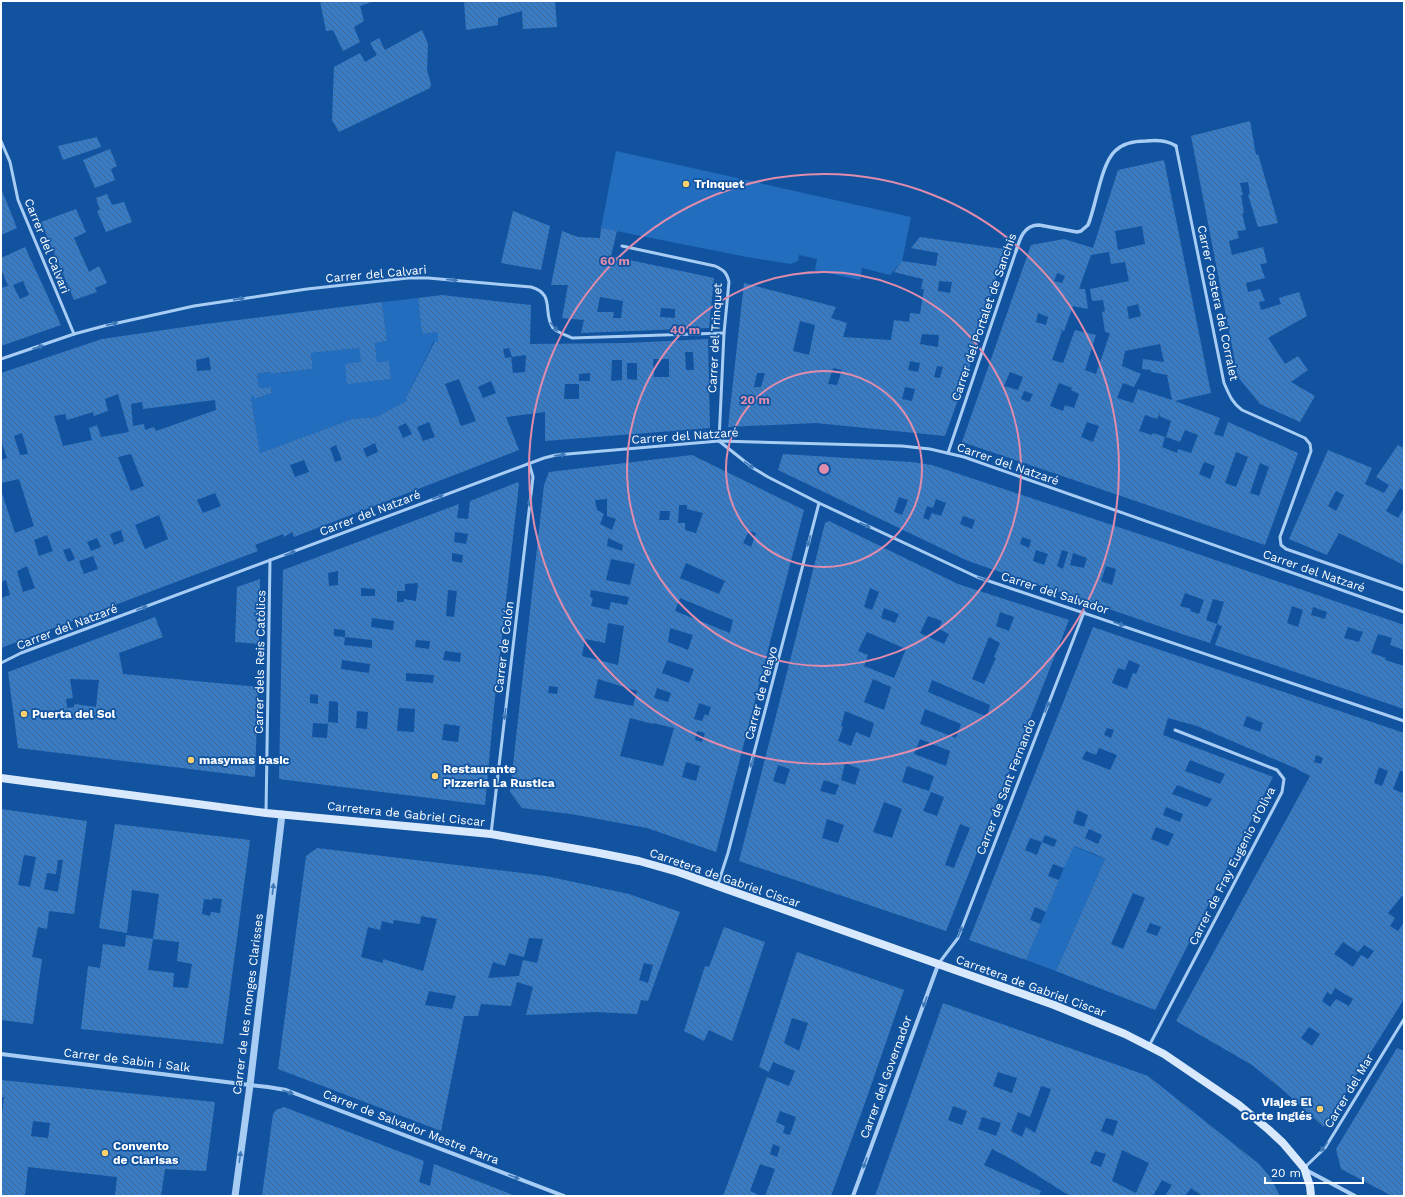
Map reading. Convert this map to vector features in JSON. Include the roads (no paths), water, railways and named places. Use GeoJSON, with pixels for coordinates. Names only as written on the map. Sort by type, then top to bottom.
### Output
{"type":"FeatureCollection","features":[{"type":"Feature","properties":{"kind":"main road","name":"Carretera de Gabriel Ciscar"},"geometry":{"type":"LineString","coordinates":[[1,778],[266,813],[491,834],[543,842],[639,861],[678,872],[1054,1005],[1149,1046],[1179,1063],[1239,1105],[1269,1130],[1283,1143],[1304,1168],[1310,1186],[1311,1196]]}},
{"type":"Feature","properties":{"kind":"street","name":"Carrer del Portalet de Sanchis"},"geometry":{"type":"LineString","coordinates":[[1016,250],[1024,232],[1033,225],[1077,232],[1088,226],[1107,161],[1115,150],[1127,143],[1145,141],[1170,142],[1176,146]]}},
{"type":"Feature","properties":{"kind":"street","name":"Carrer de les monges Clarisses"},"geometry":{"type":"LineString","coordinates":[[235,1196],[250,1086],[282,814]]}},
{"type":"Feature","properties":{"kind":"street","name":"Carrer del Governador"},"geometry":{"type":"LineString","coordinates":[[853,1196],[938,965]]}},
{"type":"Feature","properties":{"kind":"street","name":"Carrer de Sabin i Salk"},"geometry":{"type":"LineString","coordinates":[[1,1054],[250,1086]]}},
{"type":"Feature","properties":{"kind":"street","name":"Carrer de Salvador Mestre Parra"},"geometry":{"type":"LineString","coordinates":[[250,1086],[286,1090],[564,1196]]}},
{"type":"Feature","properties":{"kind":"street"},"geometry":{"type":"LineString","coordinates":[[1304,1168],[1355,1196]]}},
{"type":"Feature","properties":{"kind":"lane","name":"Carrer del Calvari"},"geometry":{"type":"LineString","coordinates":[[1,141],[10,162],[18,200],[74,334]]}},
{"type":"Feature","properties":{"kind":"lane","name":"Carrer Costera del Corralet"},"geometry":{"type":"LineString","coordinates":[[1176,146],[1224,383],[1231,399],[1235,405],[1242,410],[1305,438],[1310,444],[1311,451],[1280,537],[1281,545],[1286,550],[1404,590]]}},
{"type":"Feature","properties":{"kind":"lane","name":"Carrer del Trinquet"},"geometry":{"type":"LineString","coordinates":[[622,246],[715,266],[723,269],[728,276],[729,282],[724,333],[719,440]]}},
{"type":"Feature","properties":{"kind":"lane","name":"Carrer del Portalet de Sanchis"},"geometry":{"type":"LineString","coordinates":[[948,453],[1016,250]]}},
{"type":"Feature","properties":{"kind":"lane","name":"Carrer del Calvari"},"geometry":{"type":"LineString","coordinates":[[1,359],[74,334],[194,306],[315,288],[408,278],[428,278],[531,287],[539,289],[548,304],[549,320],[553,328],[572,338],[724,333]]}},
{"type":"Feature","properties":{"kind":"lane","name":"Carrer del Natzaré"},"geometry":{"type":"LineString","coordinates":[[1,663],[28,650],[529,463],[556,455],[719,440],[902,446],[964,457],[1404,612]]}},
{"type":"Feature","properties":{"kind":"lane","name":"Carrer del Salvador"},"geometry":{"type":"LineString","coordinates":[[719,440],[753,468],[819,504],[977,577],[1404,721]]}},
{"type":"Feature","properties":{"kind":"lane","name":"Carrer de Colón"},"geometry":{"type":"LineString","coordinates":[[491,834],[533,477],[529,463]]}},
{"type":"Feature","properties":{"kind":"lane","name":"Carrer de Pelayo"},"geometry":{"type":"LineString","coordinates":[[718,886],[728,853],[819,504]]}},
{"type":"Feature","properties":{"kind":"lane","name":"Carrer dels Reis Catòlics"},"geometry":{"type":"LineString","coordinates":[[266,813],[270,560]]}},
{"type":"Feature","properties":{"kind":"lane","name":"Carrer de Sant Fernando"},"geometry":{"type":"LineString","coordinates":[[938,965],[958,938],[1084,612]]}},
{"type":"Feature","properties":{"kind":"lane","name":"Carrer de Fray Eugenio d'Oliva"},"geometry":{"type":"LineString","coordinates":[[1149,1046],[1282,792],[1284,779],[1277,770],[1175,730]]}},
{"type":"Feature","properties":{"kind":"lane","name":"Carrer del Mar"},"geometry":{"type":"LineString","coordinates":[[1304,1168],[1325,1148],[1404,1019]]}},
{"type":"Feature","properties":{"kind":"place","name":"Trinquet"},"geometry":{"type":"Point","coordinates":[686,184]}},
{"type":"Feature","properties":{"kind":"place","name":"Puerta del Sol"},"geometry":{"type":"Point","coordinates":[24,714]}},
{"type":"Feature","properties":{"kind":"place","name":"masymas basic"},"geometry":{"type":"Point","coordinates":[191,760]}},
{"type":"Feature","properties":{"kind":"place","name":"Restaurante Pizzeria La Rustica"},"geometry":{"type":"Point","coordinates":[435,776]}},
{"type":"Feature","properties":{"kind":"place","name":"Viajes El Corte Inglés"},"geometry":{"type":"Point","coordinates":[1320,1109]}},
{"type":"Feature","properties":{"kind":"place","name":"Convento de Clarisas"},"geometry":{"type":"Point","coordinates":[105,1153]}}]}
